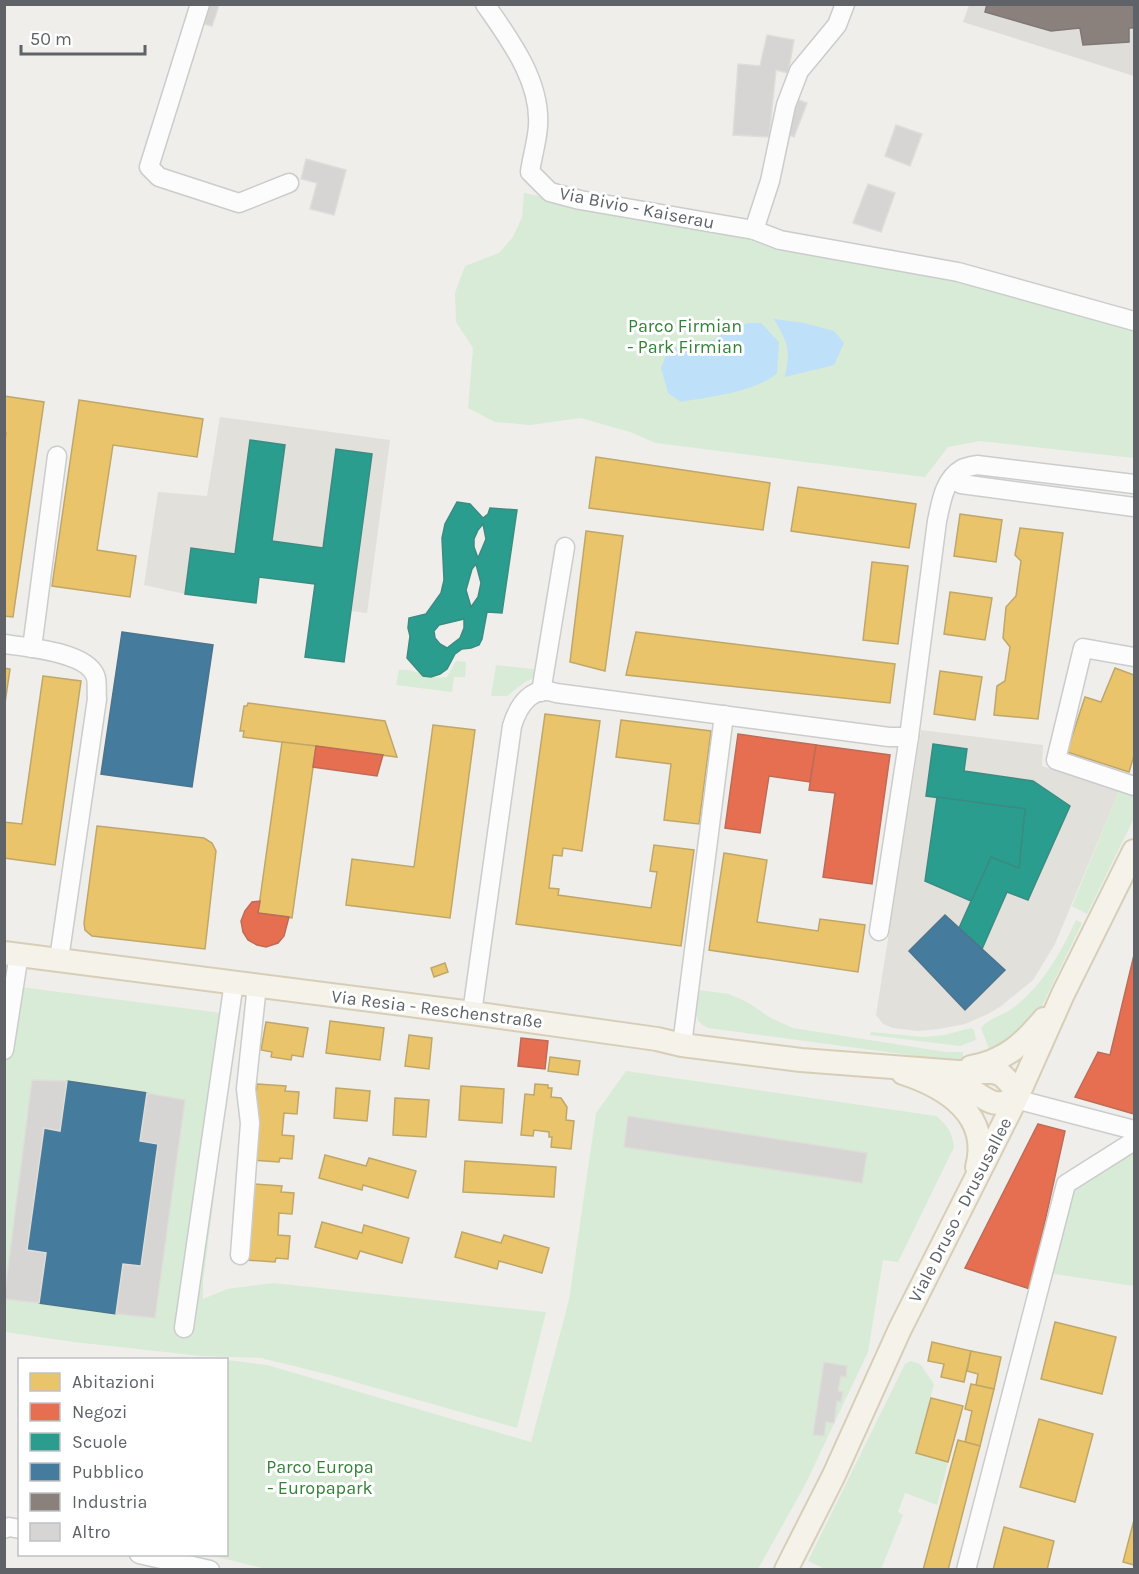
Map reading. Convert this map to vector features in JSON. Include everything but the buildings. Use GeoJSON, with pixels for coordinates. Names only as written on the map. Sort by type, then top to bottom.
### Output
{"type":"FeatureCollection","features":[{"type":"Feature","properties":{"kind":"main road","name":"Viale Druso - Drususallee"},"geometry":{"type":"LineString","coordinates":[[786,1569],[829,1485],[900,1329],[1017,1097],[1134,851]]}},
{"type":"Feature","properties":{"kind":"main road","name":"Via Resia - Reschenstraße"},"geometry":{"type":"LineString","coordinates":[[12,954],[472,1013],[657,1039],[681,1045],[801,1060],[994,1072],[1002,1075],[1015,1090],[1017,1097],[1004,1104],[994,1104],[960,1084],[877,1065]]}},
{"type":"Feature","properties":{"kind":"main road"},"geometry":{"type":"LineString","coordinates":[[944,1070],[969,1068],[997,1060],[1026,1041],[1064,994]]}},
{"type":"Feature","properties":{"kind":"main road"},"geometry":{"type":"LineString","coordinates":[[877,1065],[924,1081],[942,1091],[959,1103],[972,1118],[978,1134],[980,1156],[972,1186]]}},
{"type":"Feature","properties":{"kind":"street"},"geometry":{"type":"LineString","coordinates":[[200,4],[149,167],[159,177],[239,203],[289,183]]}},
{"type":"Feature","properties":{"kind":"street","name":"Via Bivio - Kaiserau"},"geometry":{"type":"LineString","coordinates":[[485,4],[509,40],[536,91],[538,127],[530,172],[550,192],[580,200],[754,230],[780,240],[958,272],[1134,321]]}},
{"type":"Feature","properties":{"kind":"street"},"geometry":{"type":"LineString","coordinates":[[754,230],[770,181],[786,105],[799,71],[837,25],[845,4]]}},
{"type":"Feature","properties":{"kind":"street"},"geometry":{"type":"LineString","coordinates":[[32,648],[57,456]]}},
{"type":"Feature","properties":{"kind":"street"},"geometry":{"type":"LineString","coordinates":[[879,931],[909,737],[937,521],[945,489],[962,468],[977,465],[1134,484]]}},
{"type":"Feature","properties":{"kind":"street"},"geometry":{"type":"LineString","coordinates":[[952,479],[961,484],[1134,507]]}},
{"type":"Feature","properties":{"kind":"street"},"geometry":{"type":"LineString","coordinates":[[541,692],[565,547]]}},
{"type":"Feature","properties":{"kind":"street"},"geometry":{"type":"LineString","coordinates":[[4,644],[70,656],[86,662],[96,676],[97,699],[59,959]]}},
{"type":"Feature","properties":{"kind":"street"},"geometry":{"type":"LineString","coordinates":[[1134,657],[1083,648],[1056,760],[1134,786]]}},
{"type":"Feature","properties":{"kind":"street"},"geometry":{"type":"LineString","coordinates":[[472,1013],[512,726],[517,711],[529,695],[547,690],[889,737],[909,737]]}},
{"type":"Feature","properties":{"kind":"street"},"geometry":{"type":"LineString","coordinates":[[681,1045],[724,715]]}},
{"type":"Feature","properties":{"kind":"street"},"geometry":{"type":"LineString","coordinates":[[4,1050],[12,954]]}},
{"type":"Feature","properties":{"kind":"street"},"geometry":{"type":"LineString","coordinates":[[184,1328],[234,982]]}},
{"type":"Feature","properties":{"kind":"street"},"geometry":{"type":"LineString","coordinates":[[240,1255],[250,1124],[246,1089],[257,986]]}},
{"type":"Feature","properties":{"kind":"street"},"geometry":{"type":"LineString","coordinates":[[1017,1097],[1134,1130]]}},
{"type":"Feature","properties":{"kind":"street"},"geometry":{"type":"LineString","coordinates":[[966,1569],[1066,1184],[1134,1141]]}},
{"type":"Feature","properties":{"kind":"street"},"geometry":{"type":"LineString","coordinates":[[148,1556],[210,1569]]}},
{"type":"Feature","properties":{"kind":"shaded area"},"geometry":{"type":"Polygon","coordinates":[[[969,5],[1134,5],[1134,76],[963,22],[969,5]]]}},
{"type":"Feature","properties":{"kind":"shaded area"},"geometry":{"type":"Polygon","coordinates":[[[220,417],[390,440],[367,613],[351,611],[371,454],[337,449],[323,548],[272,541],[285,445],[251,440],[235,554],[185,594],[144,585],[158,492],[207,496],[220,417]]]}},
{"type":"Feature","properties":{"kind":"shaded area"},"geometry":{"type":"Polygon","coordinates":[[[921,730],[1043,745],[1042,766],[1119,791],[1055,944],[1033,980],[988,1014],[965,1024],[918,1031],[893,1028],[883,1024],[876,1015],[921,730]]]}},
{"type":"Feature","properties":{"kind":"green space","name":"Parco Firmian - Park Firmian"},"geometry":{"type":"Polygon","coordinates":[[[524,193],[759,239],[1035,299],[1134,328],[1134,458],[980,441],[948,447],[925,477],[656,443],[630,432],[581,418],[530,425],[495,422],[468,408],[473,348],[456,322],[455,293],[465,266],[499,253],[513,237],[522,217],[524,193]]]}},
{"type":"Feature","properties":{"kind":"green space"},"geometry":{"type":"Polygon","coordinates":[[[456,661],[466,662],[465,677],[454,677],[452,692],[396,685],[399,670],[433,677],[447,677],[456,661]]]}},
{"type":"Feature","properties":{"kind":"green space"},"geometry":{"type":"Polygon","coordinates":[[[496,665],[540,670],[538,676],[525,682],[507,696],[491,696],[496,665]]]}},
{"type":"Feature","properties":{"kind":"green space"},"geometry":{"type":"Polygon","coordinates":[[[1119,791],[1134,796],[1134,818],[1087,914],[1072,906],[1119,791]]]}},
{"type":"Feature","properties":{"kind":"green space"},"geometry":{"type":"Polygon","coordinates":[[[1076,920],[1082,923],[1040,1010],[1028,1027],[991,1054],[981,1028],[1013,1008],[1042,979],[1064,945],[1076,920]]]}},
{"type":"Feature","properties":{"kind":"green space"},"geometry":{"type":"Polygon","coordinates":[[[5,985],[237,1015],[203,1282],[203,1299],[227,1289],[273,1283],[546,1312],[517,1428],[330,1375],[261,1358],[201,1356],[5,1332],[5,985]]]}},
{"type":"Feature","properties":{"kind":"green space"},"geometry":{"type":"Polygon","coordinates":[[[699,990],[729,994],[793,1028],[946,1052],[963,1052],[963,1059],[947,1060],[708,1028],[702,1025],[696,1017],[699,990]]]}},
{"type":"Feature","properties":{"kind":"green space"},"geometry":{"type":"Polygon","coordinates":[[[971,1028],[974,1030],[976,1040],[960,1046],[870,1035],[871,1032],[924,1037],[945,1035],[971,1028]]]}},
{"type":"Feature","properties":{"kind":"green space","name":"Parco Europa - Europapark"},"geometry":{"type":"Polygon","coordinates":[[[626,1071],[936,1116],[951,1133],[954,1147],[898,1262],[883,1260],[868,1352],[805,1485],[758,1569],[270,1570],[213,1556],[228,1556],[228,1360],[267,1365],[531,1442],[569,1300],[596,1113],[626,1071]]]}},
{"type":"Feature","properties":{"kind":"green space"},"geometry":{"type":"Polygon","coordinates":[[[1134,1148],[1134,1286],[1048,1273],[1071,1189],[1134,1148]]]}},
{"type":"Feature","properties":{"kind":"green space"},"geometry":{"type":"Polygon","coordinates":[[[911,1361],[920,1364],[934,1384],[916,1453],[948,1462],[937,1505],[905,1493],[898,1512],[903,1515],[881,1569],[825,1569],[808,1561],[905,1364],[911,1361]]]}},
{"type":"Feature","properties":{"kind":"water"},"geometry":{"type":"Polygon","coordinates":[[[774,319],[804,323],[834,331],[844,343],[834,365],[785,377],[788,352],[774,319]]]}},
{"type":"Feature","properties":{"kind":"water"},"geometry":{"type":"Polygon","coordinates":[[[748,323],[761,323],[779,342],[777,373],[758,385],[718,396],[681,402],[668,393],[661,368],[668,350],[713,340],[732,328],[748,323]]]}}]}
